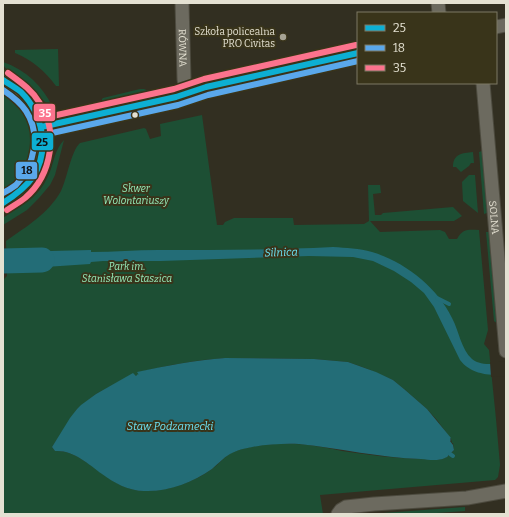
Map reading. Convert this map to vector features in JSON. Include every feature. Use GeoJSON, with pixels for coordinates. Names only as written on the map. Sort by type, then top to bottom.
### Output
{"type":"FeatureCollection","features":[{"type":"Feature","properties":{"kind":"street","name":"RÓWNA"},"geometry":{"type":"LineString","coordinates":[[182,3],[184,79],[186,94]]}},
{"type":"Feature","properties":{"kind":"street"},"geometry":{"type":"LineString","coordinates":[[41,127],[186,94],[206,87],[357,53]]}},
{"type":"Feature","properties":{"kind":"street"},"geometry":{"type":"LineString","coordinates":[[3,80],[19,90],[32,104],[41,127],[43,147],[40,162],[36,171],[22,191],[3,203]]}},
{"type":"Feature","properties":{"kind":"street","name":"SOLNA"},"geometry":{"type":"LineString","coordinates":[[483,84],[506,351]]}},
{"type":"Feature","properties":{"kind":"street"},"geometry":{"type":"LineString","coordinates":[[338,514],[346,507],[467,498],[506,491]]}},
{"type":"Feature","properties":{"kind":"green space"},"geometry":{"type":"Polygon","coordinates":[[[58,49],[59,86],[56,86],[43,71],[33,63],[15,53],[15,50],[58,49]]]}},
{"type":"Feature","properties":{"kind":"green space"},"geometry":{"type":"Polygon","coordinates":[[[3,62],[19,69],[33,80],[49,100],[53,108],[46,103],[26,82],[5,68],[3,62]]]}},
{"type":"Feature","properties":{"kind":"green space"},"geometry":{"type":"Polygon","coordinates":[[[258,63],[256,68],[209,78],[208,74],[258,63]]]}},
{"type":"Feature","properties":{"kind":"green space"},"geometry":{"type":"Polygon","coordinates":[[[140,89],[149,91],[102,102],[103,98],[140,89]]]}},
{"type":"Feature","properties":{"kind":"green space"},"geometry":{"type":"Polygon","coordinates":[[[3,93],[16,103],[25,115],[30,128],[32,142],[30,156],[25,170],[16,181],[3,191],[3,93]]]}},
{"type":"Feature","properties":{"kind":"green space","name":"Park im. Stanisława Staszica"},"geometry":{"type":"Polygon","coordinates":[[[202,115],[217,225],[223,225],[225,222],[234,218],[293,218],[294,225],[364,224],[369,221],[368,185],[380,185],[381,193],[373,194],[375,215],[453,207],[462,216],[454,221],[370,221],[380,232],[440,230],[445,232],[449,239],[457,239],[464,231],[479,230],[488,330],[484,344],[489,350],[500,465],[498,477],[495,480],[320,495],[323,514],[3,514],[3,280],[7,276],[6,241],[29,225],[56,199],[63,186],[74,152],[80,143],[144,128],[146,129],[150,139],[161,136],[160,124],[202,115]],[[225,358],[193,361],[140,372],[139,375],[136,376],[133,374],[96,394],[77,409],[52,447],[55,451],[62,451],[75,455],[122,486],[139,491],[162,490],[189,482],[205,474],[231,453],[256,446],[297,444],[371,455],[433,460],[442,459],[450,455],[454,450],[451,439],[437,420],[427,409],[393,380],[348,362],[314,359],[225,358]]]}},
{"type":"Feature","properties":{"kind":"green space"},"geometry":{"type":"Polygon","coordinates":[[[64,140],[55,175],[50,185],[27,210],[3,225],[3,218],[28,201],[44,184],[58,148],[64,140]]]}},
{"type":"Feature","properties":{"kind":"green space"},"geometry":{"type":"Polygon","coordinates":[[[482,151],[487,213],[484,214],[479,152],[482,151]]]}},
{"type":"Feature","properties":{"kind":"green space"},"geometry":{"type":"Polygon","coordinates":[[[473,152],[474,163],[471,163],[461,172],[456,167],[453,167],[456,157],[473,152]]]}},
{"type":"Feature","properties":{"kind":"green space"},"geometry":{"type":"Polygon","coordinates":[[[469,175],[475,175],[478,213],[463,201],[462,182],[469,175]]]}},
{"type":"Feature","properties":{"kind":"green space"},"geometry":{"type":"Polygon","coordinates":[[[486,232],[489,232],[498,324],[494,321],[486,232]]]}},
{"type":"Feature","properties":{"kind":"green space"},"geometry":{"type":"Polygon","coordinates":[[[465,507],[465,511],[423,514],[383,514],[383,513],[465,507]]]}},
{"type":"Feature","properties":{"kind":"water"},"geometry":{"type":"Polygon","coordinates":[[[333,247],[357,249],[384,256],[408,269],[419,277],[438,296],[446,307],[468,355],[478,362],[485,364],[498,364],[500,375],[478,372],[468,368],[460,360],[434,307],[424,293],[394,271],[373,261],[353,257],[309,256],[161,261],[103,261],[91,262],[90,264],[15,269],[7,265],[6,250],[10,250],[10,252],[21,257],[22,255],[51,251],[91,250],[91,252],[100,252],[333,247]]]}},
{"type":"Feature","properties":{"kind":"water","name":"Staw Podzamecki"},"geometry":{"type":"Polygon","coordinates":[[[225,358],[314,359],[348,362],[376,372],[393,380],[427,409],[451,438],[450,441],[454,450],[446,458],[434,460],[390,457],[299,444],[264,445],[245,448],[230,454],[212,469],[180,486],[162,490],[138,491],[122,486],[75,455],[62,451],[55,451],[52,447],[70,418],[81,405],[96,394],[133,373],[136,376],[138,374],[139,375],[137,372],[192,362],[225,358]]]}},
{"type":"Feature","properties":{"kind":"pier"},"geometry":{"type":"Polygon","coordinates":[[[506,361],[506,376],[491,377],[490,362],[506,361]]]}},
{"type":"Feature","properties":{"kind":"waterway","name":"Silnica"},"geometry":{"type":"LineString","coordinates":[[3,261],[42,260]]}},
{"type":"Feature","properties":{"kind":"waterway"},"geometry":{"type":"LineString","coordinates":[[437,298],[449,304]]}},
{"type":"Feature","properties":{"kind":"transit line","name":"35"},"geometry":{"type":"LineString","coordinates":[[39,119],[174,89],[204,79],[356,45]]}},
{"type":"Feature","properties":{"kind":"transit line","name":"25"},"geometry":{"type":"LineString","coordinates":[[41,127],[176,97],[206,87],[357,53]]}},
{"type":"Feature","properties":{"kind":"transit line","name":"18"},"geometry":{"type":"LineString","coordinates":[[43,135],[178,105],[208,95],[357,61]]}},
{"type":"Feature","properties":{"kind":"transit line","name":"35"},"geometry":{"type":"LineString","coordinates":[[7,210],[25,198],[34,188],[47,165],[50,152],[49,126],[39,102],[29,89],[8,73]]}},
{"type":"Feature","properties":{"kind":"transit line","name":"25"},"geometry":{"type":"LineString","coordinates":[[3,80],[21,92],[29,101],[35,111],[42,133],[41,155],[33,177],[19,192],[3,203]]}},
{"type":"Feature","properties":{"kind":"transit line","name":"18"},"geometry":{"type":"LineString","coordinates":[[3,90],[16,99],[26,111],[31,120],[34,139],[34,149],[28,168],[16,185],[3,193]]}},
{"type":"Feature","properties":{"kind":"place","name":"Szkoła policealna PRO Civitas"},"geometry":{"type":"Point","coordinates":[283,37]}},
{"type":"Feature","properties":{"kind":"park label","name":"Skwer Wolontariuszy"},"geometry":{"type":"Point","coordinates":[136,194]}}]}
